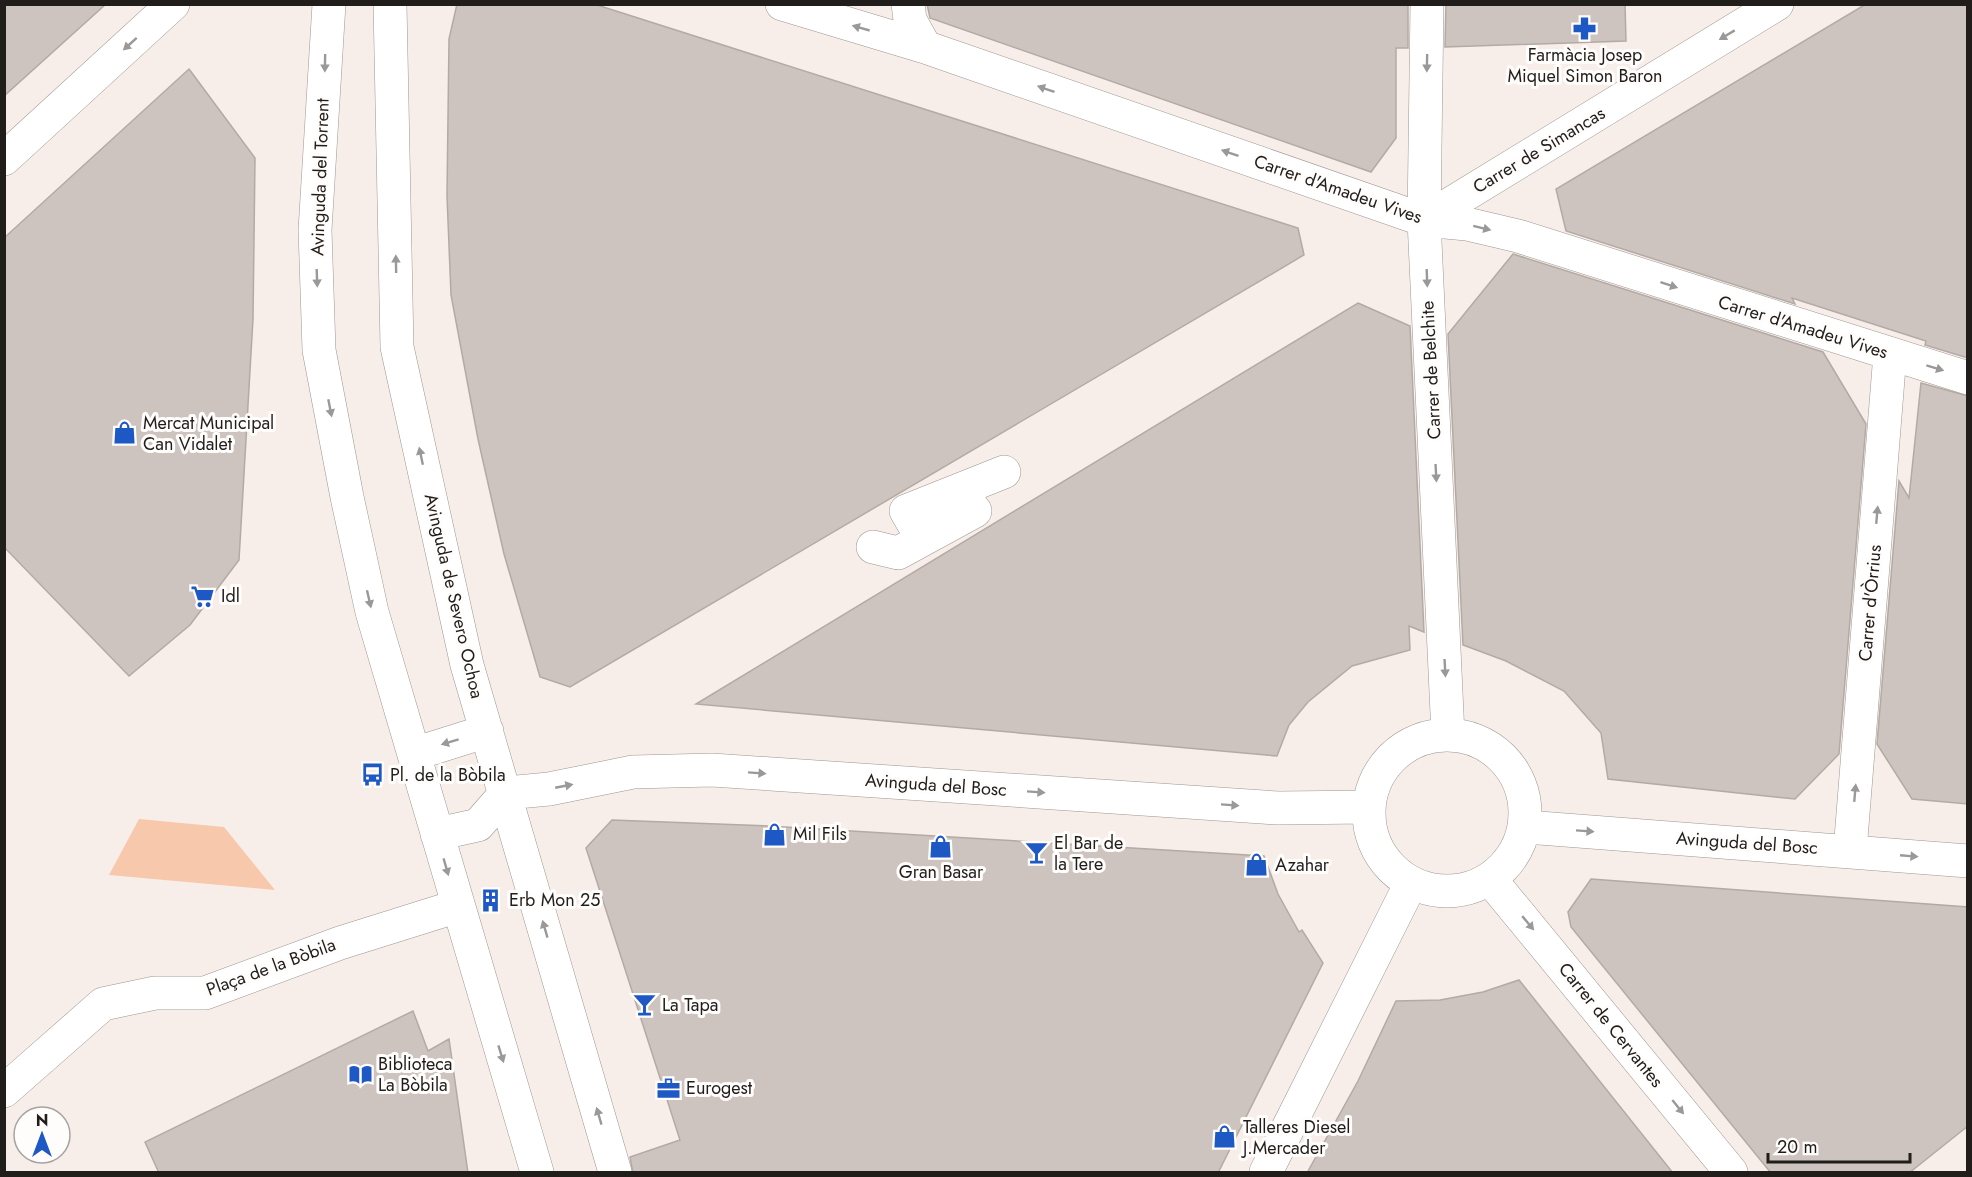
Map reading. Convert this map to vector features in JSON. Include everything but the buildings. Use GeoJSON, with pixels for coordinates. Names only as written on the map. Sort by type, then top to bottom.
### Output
{"type":"FeatureCollection","features":[{"type":"Feature","properties":{"kind":"street"},"geometry":{"type":"LineString","coordinates":[[4,159],[173,4]]}},
{"type":"Feature","properties":{"kind":"street","name":"Avinguda del Torrent"},"geometry":{"type":"LineString","coordinates":[[329,4],[315,230],[320,350],[365,580],[414,754]]}},
{"type":"Feature","properties":{"kind":"street","name":"Avinguda de Severo Ochoa"},"geometry":{"type":"LineString","coordinates":[[390,4],[398,347],[467,665],[615,1173]]}},
{"type":"Feature","properties":{"kind":"street","name":"Carrer d'Amadeu Vives"},"geometry":{"type":"LineString","coordinates":[[782,4],[925,47],[1424,220],[1467,224],[1518,236],[1968,378]]}},
{"type":"Feature","properties":{"kind":"street"},"geometry":{"type":"LineString","coordinates":[[908,4],[910,20],[925,47]]}},
{"type":"Feature","properties":{"kind":"street","name":"Carrer de Belchite"},"geometry":{"type":"LineString","coordinates":[[1427,4],[1424,220],[1448,735]]}},
{"type":"Feature","properties":{"kind":"street","name":"Carrer de Simancas"},"geometry":{"type":"LineString","coordinates":[[1424,220],[1777,4]]}},
{"type":"Feature","properties":{"kind":"street","name":"Carrer d'Òrrius"},"geometry":{"type":"LineString","coordinates":[[1850,851],[1890,354]]}},
{"type":"Feature","properties":{"kind":"street"},"geometry":{"type":"LineString","coordinates":[[873,547],[898,553],[975,511],[968,502],[913,523],[906,511],[1004,472]]}},
{"type":"Feature","properties":{"kind":"street"},"geometry":{"type":"LineString","coordinates":[[487,731],[414,754],[537,1173]]}},
{"type":"Feature","properties":{"kind":"street"},"geometry":{"type":"LineString","coordinates":[[1448,735],[1477,741],[1501,757],[1518,781],[1526,826],[1521,843],[1509,861],[1490,879],[1465,889],[1437,891],[1411,883],[1392,870],[1378,852],[1370,830],[1368,807],[1376,778],[1394,755],[1419,740],[1448,735]]}},
{"type":"Feature","properties":{"kind":"street","name":"Avinguda del Bosc"},"geometry":{"type":"LineString","coordinates":[[506,793],[549,789],[633,772],[712,770],[1278,808],[1368,807]]}},
{"type":"Feature","properties":{"kind":"street"},"geometry":{"type":"LineString","coordinates":[[437,834],[478,825],[506,793]]}},
{"type":"Feature","properties":{"kind":"street","name":"Avinguda del Bosc"},"geometry":{"type":"LineString","coordinates":[[1526,826],[1968,861]]}},
{"type":"Feature","properties":{"kind":"street","name":"Carrer de Cervantes"},"geometry":{"type":"LineString","coordinates":[[1490,879],[1731,1173]]}},
{"type":"Feature","properties":{"kind":"street"},"geometry":{"type":"LineString","coordinates":[[1266,1173],[1411,883]]}},
{"type":"Feature","properties":{"kind":"street","name":"Plaça de la Bòbila"},"geometry":{"type":"LineString","coordinates":[[4,1091],[103,1004],[155,993],[205,993],[340,943],[458,906]]}},
{"type":"Feature","properties":{"kind":"shaded area"},"geometry":{"type":"Polygon","coordinates":[[[139,819],[224,827],[275,890],[109,875],[139,819]]]}},
{"type":"Feature","properties":{"kind":"place","name":"Farmàcia Josep Miquel Simon Baron"},"geometry":{"type":"Point","coordinates":[1585,29]}},
{"type":"Feature","properties":{"kind":"place","name":"Mercat Municipal Can Vidalet"},"geometry":{"type":"Point","coordinates":[125,433]}},
{"type":"Feature","properties":{"kind":"place","name":"Idl"},"geometry":{"type":"Point","coordinates":[203,596]}},
{"type":"Feature","properties":{"kind":"place","name":"Pl. de la Bòbila"},"geometry":{"type":"Point","coordinates":[372,775]}},
{"type":"Feature","properties":{"kind":"place","name":"Mil Fils"},"geometry":{"type":"Point","coordinates":[775,834]}},
{"type":"Feature","properties":{"kind":"place","name":"Gran Basar"},"geometry":{"type":"Point","coordinates":[941,846]}},
{"type":"Feature","properties":{"kind":"place","name":"El Bar de la Tere"},"geometry":{"type":"Point","coordinates":[1036,853]}},
{"type":"Feature","properties":{"kind":"place","name":"Azahar"},"geometry":{"type":"Point","coordinates":[1257,865]}},
{"type":"Feature","properties":{"kind":"place","name":"Erb Mon 25"},"geometry":{"type":"Point","coordinates":[491,900]}},
{"type":"Feature","properties":{"kind":"place","name":"La Tapa"},"geometry":{"type":"Point","coordinates":[644,1005]}},
{"type":"Feature","properties":{"kind":"place","name":"Biblioteca La Bòbila"},"geometry":{"type":"Point","coordinates":[360,1074]}},
{"type":"Feature","properties":{"kind":"place","name":"Eurogest"},"geometry":{"type":"Point","coordinates":[668,1088]}},
{"type":"Feature","properties":{"kind":"place","name":"Talleres Diesel J.Mercader"},"geometry":{"type":"Point","coordinates":[1225,1137]}}]}
